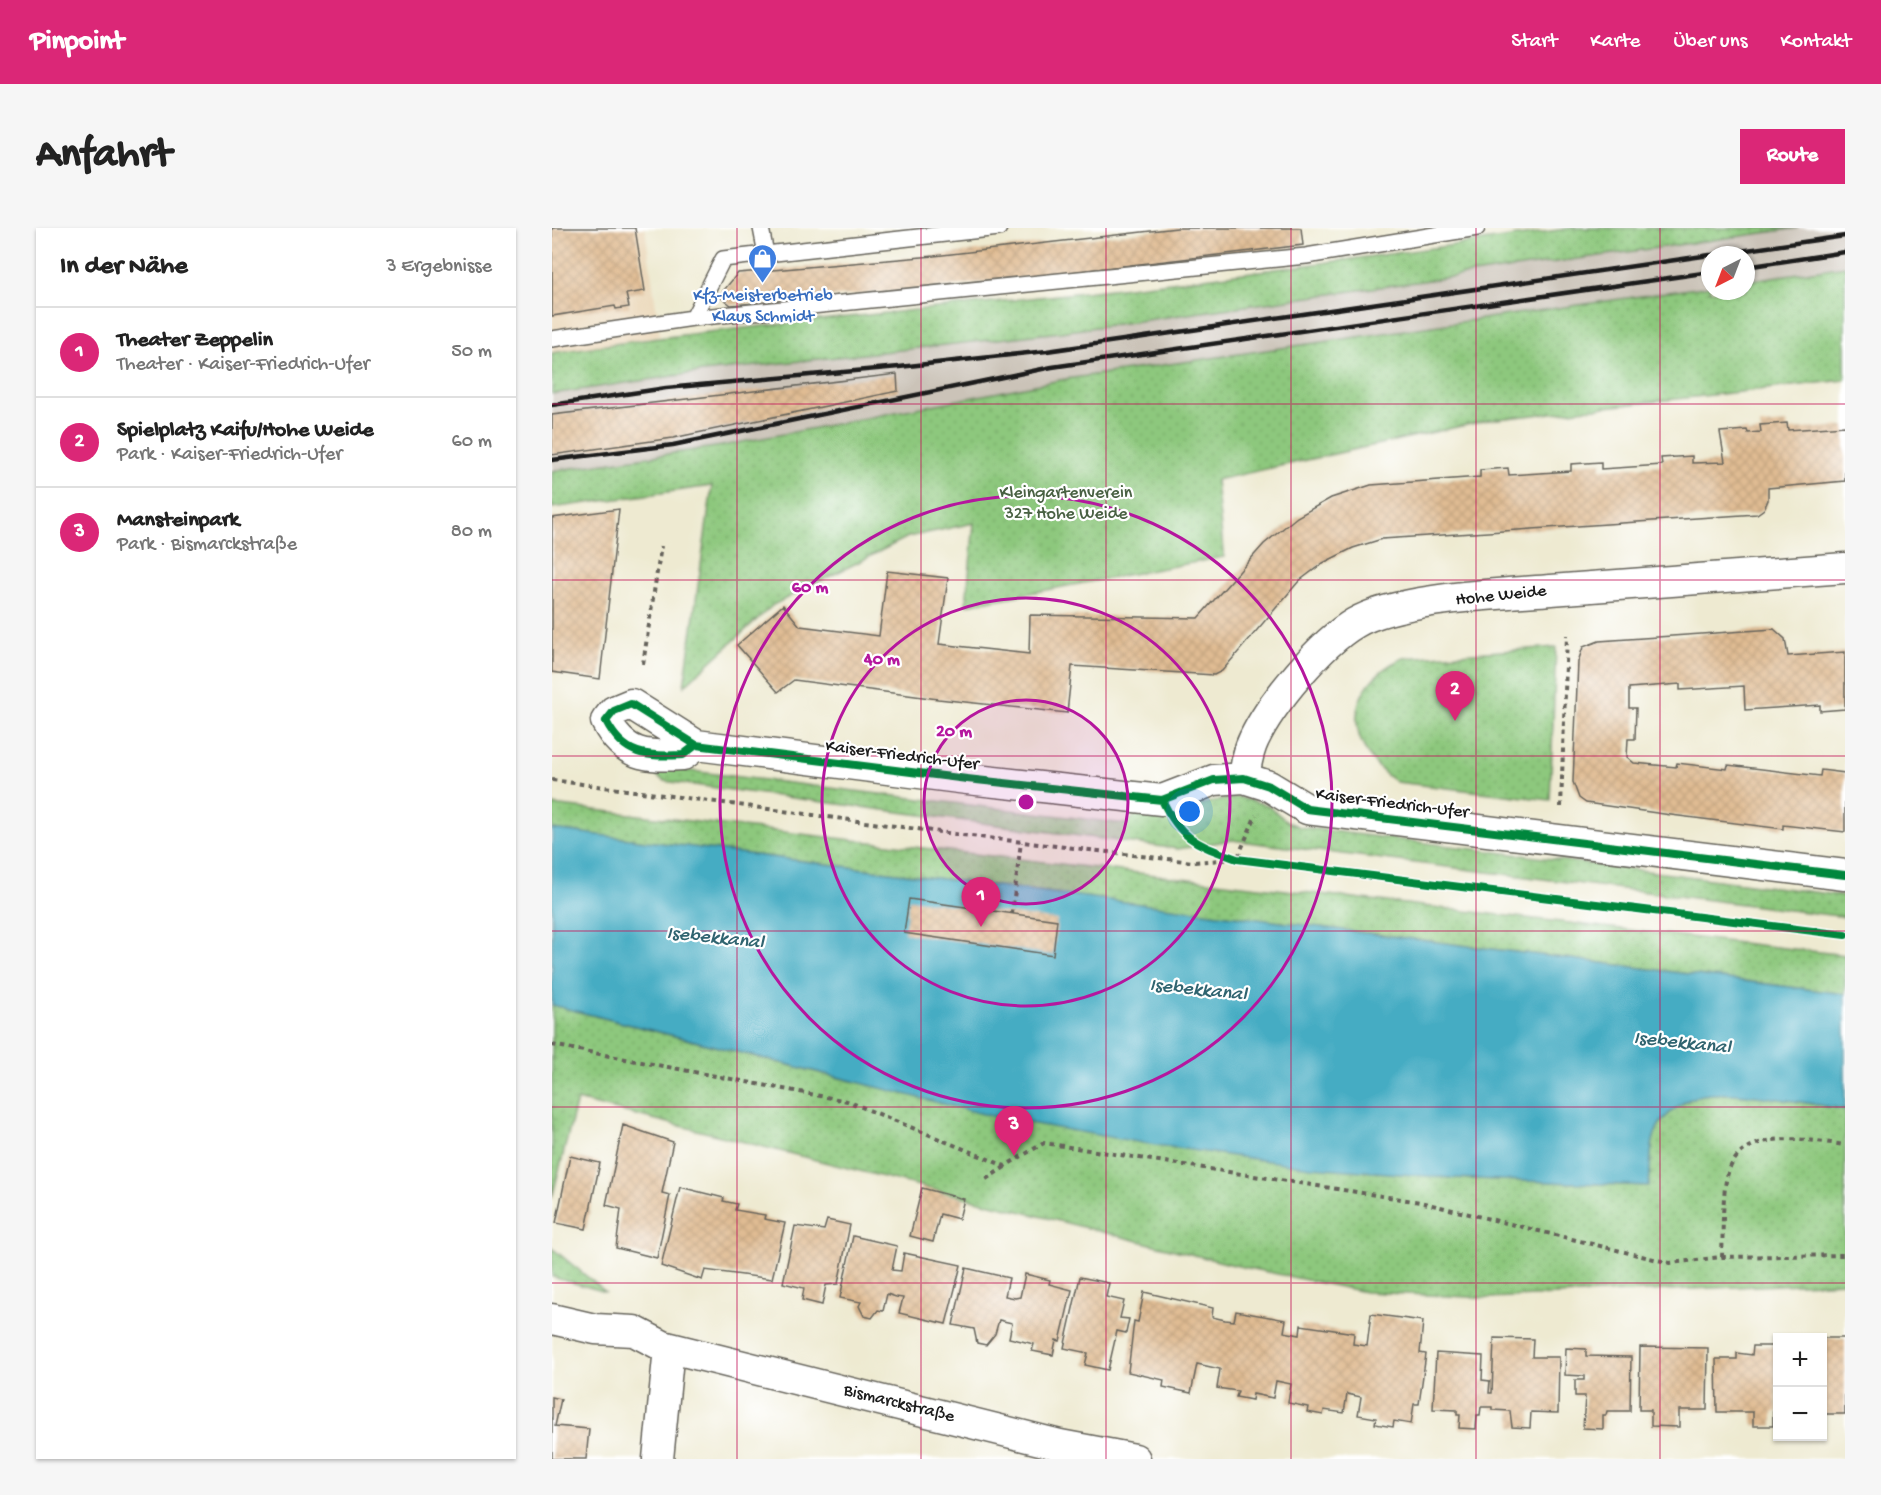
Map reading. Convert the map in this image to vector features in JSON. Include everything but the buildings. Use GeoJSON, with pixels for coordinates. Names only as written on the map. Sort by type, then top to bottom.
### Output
{"type":"FeatureCollection","features":[{"type":"Feature","properties":{"kind":"street","name":"Hohe Weide"},"geometry":{"type":"LineString","coordinates":[[1244,778],[1248,755],[1255,737],[1308,665],[1330,641],[1355,623],[1378,613],[1413,605],[1498,595],[1845,568]]}},
{"type":"Feature","properties":{"kind":"street","name":"Kaiser-Friedrich-Ufer"},"geometry":{"type":"LineString","coordinates":[[696,745],[967,779],[1162,800],[1214,780],[1244,778],[1269,786],[1307,809],[1845,875]]}},
{"type":"Feature","properties":{"kind":"street","name":"Bismarckstraße"},"geometry":{"type":"LineString","coordinates":[[552,1319],[595,1329],[634,1331],[666,1347],[1060,1452],[1135,1459]]}},
{"type":"Feature","properties":{"kind":"street"},"geometry":{"type":"LineString","coordinates":[[658,1459],[666,1347]]}},
{"type":"Feature","properties":{"kind":"lane"},"geometry":{"type":"LineString","coordinates":[[761,228],[766,254]]}},
{"type":"Feature","properties":{"kind":"lane"},"geometry":{"type":"LineString","coordinates":[[693,318],[723,259],[999,228]]}},
{"type":"Feature","properties":{"kind":"lane"},"geometry":{"type":"LineString","coordinates":[[552,339],[693,318],[1306,256],[1476,228]]}},
{"type":"Feature","properties":{"kind":"path"},"geometry":{"type":"LineString","coordinates":[[643,664],[661,546]]}},
{"type":"Feature","properties":{"kind":"path"},"geometry":{"type":"LineString","coordinates":[[1561,808],[1567,634]]}},
{"type":"Feature","properties":{"kind":"path"},"geometry":{"type":"LineString","coordinates":[[552,780],[1022,842],[1193,862],[1237,859]]}},
{"type":"Feature","properties":{"kind":"path"},"geometry":{"type":"LineString","coordinates":[[1237,859],[1257,813]]}},
{"type":"Feature","properties":{"kind":"path"},"geometry":{"type":"LineString","coordinates":[[1012,914],[1022,842]]}},
{"type":"Feature","properties":{"kind":"path"},"geometry":{"type":"LineString","coordinates":[[1215,851],[1237,859]]}},
{"type":"Feature","properties":{"kind":"path"},"geometry":{"type":"LineString","coordinates":[[552,1045],[847,1101],[1005,1166]]}},
{"type":"Feature","properties":{"kind":"path"},"geometry":{"type":"LineString","coordinates":[[1722,1257],[1728,1173],[1741,1153],[1760,1142],[1797,1139],[1845,1145]]}},
{"type":"Feature","properties":{"kind":"path"},"geometry":{"type":"LineString","coordinates":[[986,1179],[1044,1143],[1420,1202],[1670,1263],[1722,1257],[1845,1255]]}},
{"type":"Feature","properties":{"kind":"shaded area"},"geometry":{"type":"Polygon","coordinates":[[[552,228],[645,228],[660,336],[552,353],[552,228]]]}},
{"type":"Feature","properties":{"kind":"shaded area"},"geometry":{"type":"Polygon","coordinates":[[[1798,228],[1845,228],[1845,266],[1755,280],[1755,246],[1701,246],[1701,287],[1066,379],[722,446],[552,471],[552,394],[694,373],[1061,332],[1798,228]]]}},
{"type":"Feature","properties":{"kind":"green space"},"geometry":{"type":"Polygon","coordinates":[[[1572,228],[1798,228],[1061,332],[694,373],[552,394],[552,353],[735,329],[1172,282],[1572,228]]]}},
{"type":"Feature","properties":{"kind":"green space","name":"Kleingartenverein 327 Hohe Weide"},"geometry":{"type":"Polygon","coordinates":[[[1845,266],[1845,380],[1489,420],[1216,480],[1224,557],[966,605],[974,523],[908,537],[773,605],[684,686],[712,486],[552,508],[552,471],[722,446],[1066,379],[1701,287],[1701,300],[1755,300],[1755,280],[1845,266]]]}},
{"type":"Feature","properties":{"kind":"green space"},"geometry":{"type":"Polygon","coordinates":[[[1556,647],[1550,800],[1396,782],[1366,751],[1359,734],[1357,717],[1360,700],[1369,684],[1383,670],[1403,658],[1556,647]]]}},
{"type":"Feature","properties":{"kind":"green space"},"geometry":{"type":"Polygon","coordinates":[[[642,765],[1126,824],[1138,813],[1179,813],[1206,803],[1238,797],[1267,805],[1288,822],[1300,827],[1845,896],[1845,917],[1232,840],[1178,849],[664,781],[642,765]]]}},
{"type":"Feature","properties":{"kind":"green space"},"geometry":{"type":"Polygon","coordinates":[[[552,805],[1845,955],[1845,994],[552,829],[552,805]]]}},
{"type":"Feature","properties":{"kind":"green space"},"geometry":{"type":"Polygon","coordinates":[[[552,1005],[851,1081],[1451,1178],[1649,1186],[1652,1148],[1658,1127],[1681,1104],[1698,1096],[1749,1095],[1845,1109],[1845,1282],[1489,1298],[1365,1292],[1238,1266],[577,1100],[552,1198],[552,1005]]]}},
{"type":"Feature","properties":{"kind":"green space"},"geometry":{"type":"Polygon","coordinates":[[[552,1248],[606,1292],[552,1277],[552,1248]]]}},
{"type":"Feature","properties":{"kind":"water","name":"Isebekkanal"},"geometry":{"type":"Polygon","coordinates":[[[552,829],[1845,994],[1845,1109],[1749,1095],[1698,1096],[1681,1104],[1658,1127],[1652,1148],[1649,1186],[1451,1178],[1311,1167],[1149,1144],[995,1117],[552,1005],[552,829]]]}},
{"type":"Feature","properties":{"kind":"railway"},"geometry":{"type":"LineString","coordinates":[[1755,249],[1845,236]]}},
{"type":"Feature","properties":{"kind":"railway"},"geometry":{"type":"LineString","coordinates":[[1755,266],[1845,252]]}},
{"type":"Feature","properties":{"kind":"railway"},"geometry":{"type":"LineString","coordinates":[[552,405],[666,388],[1047,351],[1701,256]]}},
{"type":"Feature","properties":{"kind":"railway"},"geometry":{"type":"LineString","coordinates":[[552,460],[673,445],[1052,367],[1701,273]]}},
{"type":"Feature","properties":{"kind":"cycle path"},"geometry":{"type":"LineString","coordinates":[[606,721],[614,711],[631,704],[696,745],[967,779],[1162,800],[1214,780],[1244,778],[1269,786],[1307,809],[1845,875]]}},
{"type":"Feature","properties":{"kind":"cycle path"},"geometry":{"type":"LineString","coordinates":[[606,721],[620,741],[637,752],[683,755],[696,745]]}},
{"type":"Feature","properties":{"kind":"cycle path"},"geometry":{"type":"LineString","coordinates":[[1162,800],[1169,814],[1184,833],[1201,845],[1237,859],[1845,935]]}},
{"type":"Feature","properties":{"kind":"place","name":"Kfz-Meisterbetrieb Klaus Schmidt"},"geometry":{"type":"Point","coordinates":[763,284]}},
{"type":"Feature","properties":{"kind":"place","name":"Spielplatz Kaifu/Hohe Weide"},"geometry":{"type":"Point","coordinates":[1455,721]}},
{"type":"Feature","properties":{"kind":"place","name":"Theater Zeppelin"},"geometry":{"type":"Point","coordinates":[981,927]}},
{"type":"Feature","properties":{"kind":"place","name":"Mansteinpark"},"geometry":{"type":"Point","coordinates":[1014,1156]}}]}
